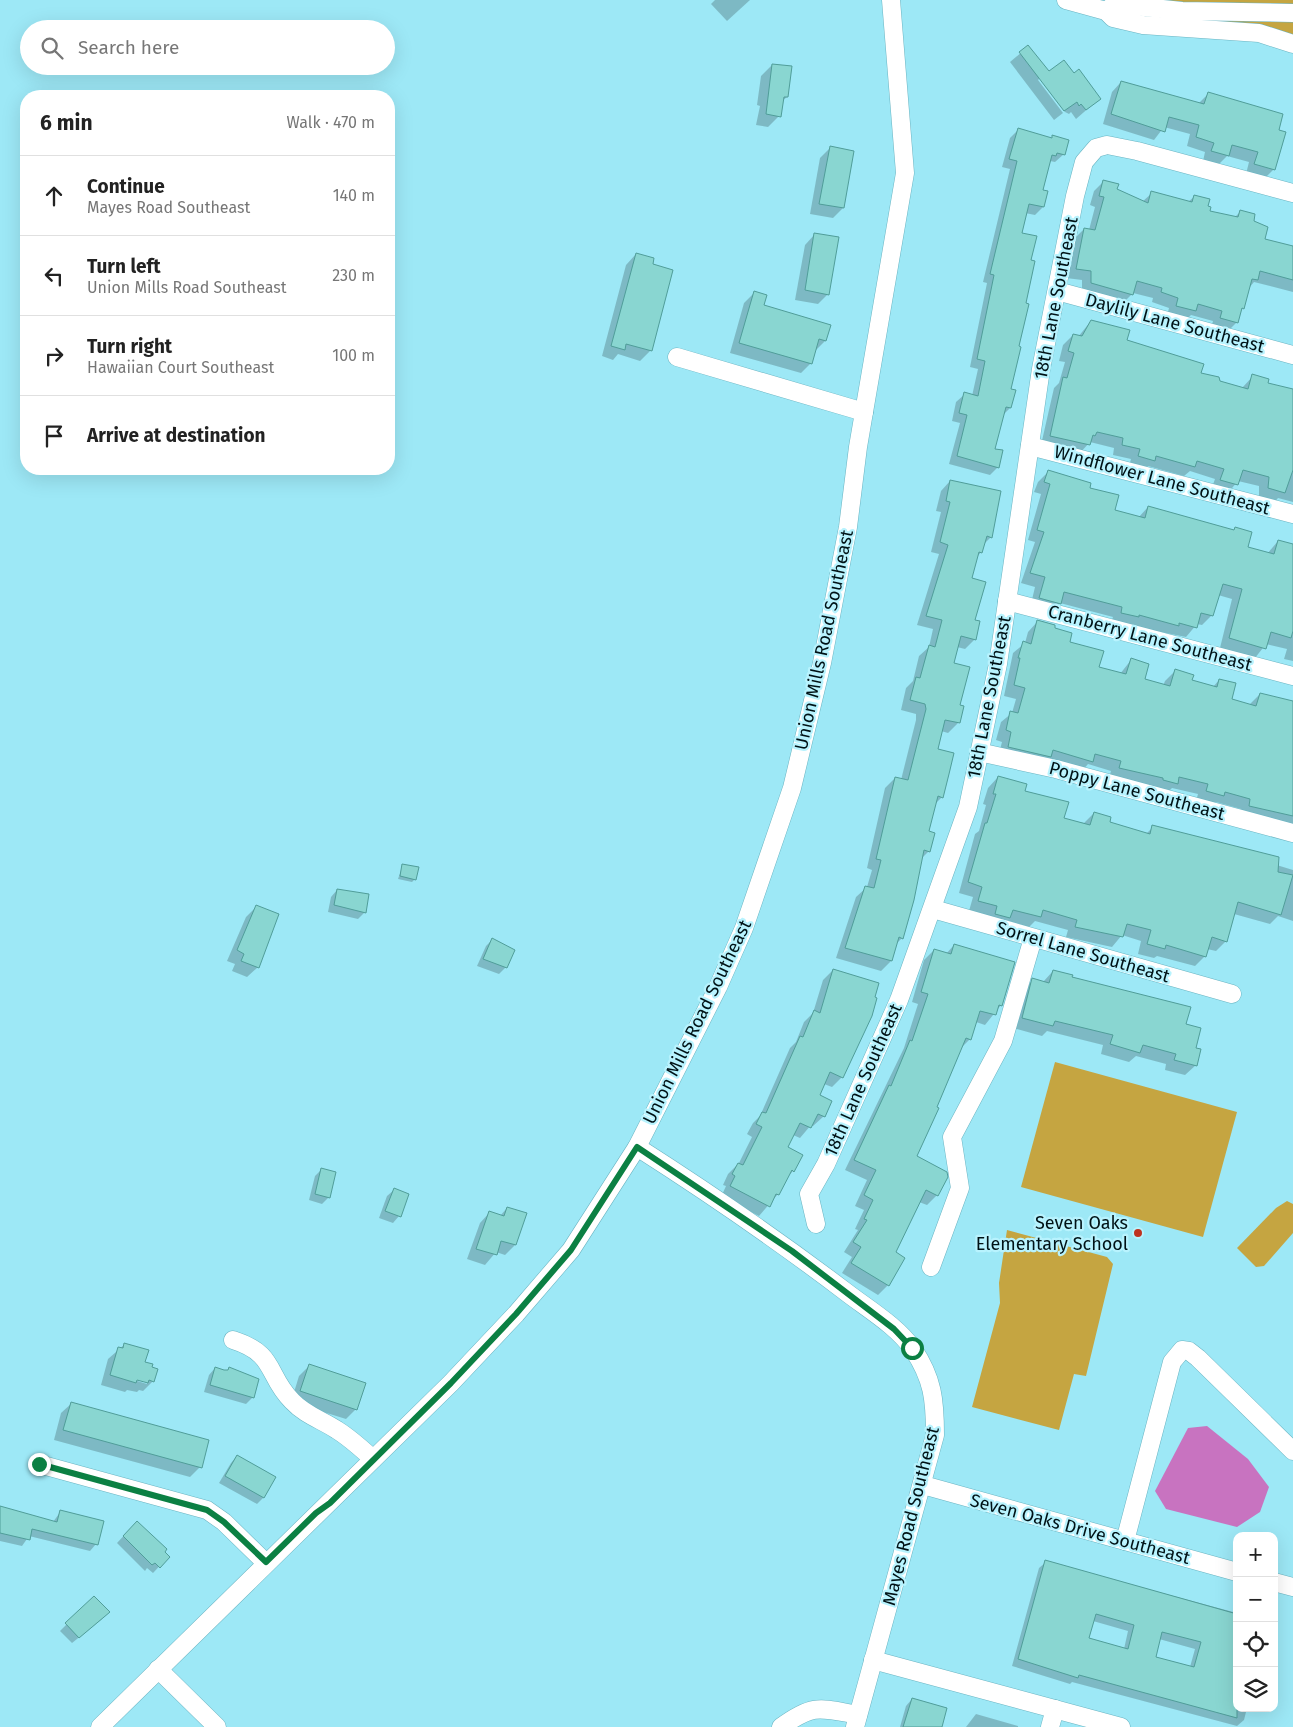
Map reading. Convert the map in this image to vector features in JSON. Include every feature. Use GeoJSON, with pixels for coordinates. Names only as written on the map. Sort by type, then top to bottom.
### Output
{"type":"FeatureCollection","features":[{"type":"Feature","properties":{"kind":"street","name":"Union Mills Road Southeast"},"geometry":{"type":"LineString","coordinates":[[100,1727],[316,1513],[330,1503],[477,1355],[565,1257],[637,1147],[718,988],[744,928],[792,788],[822,663],[848,527],[864,412],[905,174],[891,0]]}},
{"type":"Feature","properties":{"kind":"street"},"geometry":{"type":"LineString","coordinates":[[1066,0],[1106,11],[1113,18],[1143,25],[1259,33],[1293,44]]}},
{"type":"Feature","properties":{"kind":"street"},"geometry":{"type":"LineString","coordinates":[[1106,11],[1115,4],[1182,11],[1293,13]]}},
{"type":"Feature","properties":{"kind":"street","name":"18th Lane Southeast"},"geometry":{"type":"LineString","coordinates":[[816,1224],[809,1194],[826,1164],[899,1000],[968,807],[998,664],[1041,369],[1084,162],[1096,148],[1107,145],[1137,151],[1293,193]]}},
{"type":"Feature","properties":{"kind":"street","name":"Daylily Lane Southeast"},"geometry":{"type":"LineString","coordinates":[[1057,291],[1293,355]]}},
{"type":"Feature","properties":{"kind":"street"},"geometry":{"type":"LineString","coordinates":[[677,357],[864,412]]}},
{"type":"Feature","properties":{"kind":"street","name":"Windflower Lane Southeast"},"geometry":{"type":"LineString","coordinates":[[1030,446],[1293,514]]}},
{"type":"Feature","properties":{"kind":"street","name":"Cranberry Lane Southeast"},"geometry":{"type":"LineString","coordinates":[[1007,601],[1293,676]]}},
{"type":"Feature","properties":{"kind":"street","name":"Poppy Lane Southeast"},"geometry":{"type":"LineString","coordinates":[[979,752],[1056,769],[1293,833]]}},
{"type":"Feature","properties":{"kind":"street","name":"Sorrel Lane Southeast"},"geometry":{"type":"LineString","coordinates":[[933,909],[1232,994]]}},
{"type":"Feature","properties":{"kind":"street"},"geometry":{"type":"LineString","coordinates":[[932,1267],[960,1188],[952,1137],[1003,1041],[1034,938]]}},
{"type":"Feature","properties":{"kind":"street","name":"Mayes Road Southeast"},"geometry":{"type":"LineString","coordinates":[[637,1147],[792,1251],[894,1329],[912,1348],[927,1374],[935,1401],[935,1435],[923,1485],[857,1721]]}},
{"type":"Feature","properties":{"kind":"street"},"geometry":{"type":"LineString","coordinates":[[233,1340],[248,1345],[267,1360],[291,1401],[309,1415],[338,1430],[373,1459]]}},
{"type":"Feature","properties":{"kind":"street"},"geometry":{"type":"LineString","coordinates":[[1124,1541],[1172,1362],[1182,1350],[1198,1358],[1293,1451]]}},
{"type":"Feature","properties":{"kind":"street"},"geometry":{"type":"LineString","coordinates":[[39,1464],[207,1510],[224,1522],[266,1562]]}},
{"type":"Feature","properties":{"kind":"street","name":"Seven Oaks Drive Southeast"},"geometry":{"type":"LineString","coordinates":[[923,1485],[1233,1571]]}},
{"type":"Feature","properties":{"kind":"street"},"geometry":{"type":"LineString","coordinates":[[873,1660],[1121,1727]]}},
{"type":"Feature","properties":{"kind":"street"},"geometry":{"type":"LineString","coordinates":[[158,1669],[217,1727]]}},
{"type":"Feature","properties":{"kind":"street"},"geometry":{"type":"LineString","coordinates":[[781,1727],[801,1712],[822,1708],[857,1721]]}},
{"type":"Feature","properties":{"kind":"street"},"geometry":{"type":"LineString","coordinates":[[1050,1727],[1055,1709]]}},
{"type":"Feature","properties":{"kind":"shaded area"},"geometry":{"type":"Polygon","coordinates":[[[1126,0],[1293,0],[1293,44],[1126,0]]]}},
{"type":"Feature","properties":{"kind":"shaded area"},"geometry":{"type":"Polygon","coordinates":[[[1055,1062],[1237,1112],[1203,1237],[1021,1187],[1055,1062]]]}},
{"type":"Feature","properties":{"kind":"shaded area"},"geometry":{"type":"Polygon","coordinates":[[[1287,1201],[1293,1204],[1293,1233],[1264,1266],[1256,1267],[1237,1248],[1276,1208],[1287,1201]]]}},
{"type":"Feature","properties":{"kind":"shaded area"},"geometry":{"type":"Polygon","coordinates":[[[1007,1230],[1107,1257],[1113,1264],[1086,1376],[1074,1374],[1059,1430],[972,1407],[1000,1303],[999,1283],[1007,1230]]]}},
{"type":"Feature","properties":{"kind":"shaded area"},"geometry":{"type":"Polygon","coordinates":[[[1207,1426],[1248,1459],[1269,1487],[1260,1512],[1237,1527],[1166,1509],[1155,1491],[1188,1428],[1207,1426]]]}},
{"type":"Feature","properties":{"kind":"building"},"geometry":{"type":"Polygon","coordinates":[[[1028,45],[1049,71],[1064,60],[1074,73],[1079,69],[1101,99],[1086,110],[1081,104],[1079,106],[1077,102],[1064,111],[1019,52],[1028,45]]]}},
{"type":"Feature","properties":{"kind":"building"},"geometry":{"type":"Polygon","coordinates":[[[772,64],[792,66],[788,97],[784,97],[781,117],[766,114],[772,64]]]}},
{"type":"Feature","properties":{"kind":"building"},"geometry":{"type":"Polygon","coordinates":[[[1121,81],[1204,104],[1208,92],[1283,114],[1279,130],[1286,132],[1275,170],[1254,164],[1258,152],[1232,145],[1229,156],[1211,151],[1214,143],[1196,137],[1199,125],[1169,117],[1165,132],[1111,114],[1121,81]]]}},
{"type":"Feature","properties":{"kind":"building"},"geometry":{"type":"Polygon","coordinates":[[[1018,128],[1052,138],[1052,135],[1069,140],[1065,155],[1057,153],[1056,156],[1052,155],[1043,190],[1048,191],[1044,207],[1029,204],[1022,233],[1037,236],[1031,260],[1035,261],[1026,303],[1029,304],[1019,346],[1021,347],[1011,389],[1016,390],[1011,408],[1006,407],[995,449],[1003,450],[999,468],[957,456],[967,415],[959,413],[964,392],[978,396],[985,361],[977,359],[994,275],[990,274],[1017,161],[1009,159],[1018,128]]]}},
{"type":"Feature","properties":{"kind":"building"},"geometry":{"type":"Polygon","coordinates":[[[830,146],[854,151],[844,208],[819,204],[830,146]]]}},
{"type":"Feature","properties":{"kind":"building"},"geometry":{"type":"Polygon","coordinates":[[[1103,180],[1119,184],[1117,189],[1148,203],[1151,191],[1192,202],[1194,195],[1210,199],[1208,206],[1211,207],[1210,211],[1238,217],[1240,210],[1255,214],[1254,221],[1268,227],[1265,239],[1293,246],[1293,280],[1260,271],[1258,280],[1252,279],[1238,323],[1220,318],[1222,311],[1198,304],[1196,311],[1176,306],[1178,298],[1161,292],[1162,288],[1137,281],[1133,295],[1091,283],[1091,271],[1076,269],[1084,228],[1095,230],[1104,197],[1099,196],[1103,180]]]}},
{"type":"Feature","properties":{"kind":"building"},"geometry":{"type":"Polygon","coordinates":[[[814,233],[839,237],[829,295],[805,290],[814,233]]]}},
{"type":"Feature","properties":{"kind":"building"},"geometry":{"type":"Polygon","coordinates":[[[636,253],[654,258],[653,264],[673,270],[652,351],[626,344],[625,350],[611,346],[636,253]]]}},
{"type":"Feature","properties":{"kind":"building"},"geometry":{"type":"Polygon","coordinates":[[[754,291],[767,295],[764,305],[831,325],[826,341],[819,339],[812,364],[739,343],[754,291]]]}},
{"type":"Feature","properties":{"kind":"building"},"geometry":{"type":"Polygon","coordinates":[[[1091,320],[1130,330],[1127,340],[1204,364],[1201,373],[1219,377],[1220,381],[1248,389],[1252,374],[1269,379],[1268,383],[1293,389],[1293,470],[1285,493],[1268,488],[1269,477],[1243,470],[1238,485],[1220,480],[1224,469],[1197,461],[1195,467],[1156,456],[1155,461],[1138,456],[1140,449],[1122,445],[1123,438],[1097,432],[1095,436],[1093,435],[1090,445],[1050,436],[1063,377],[1067,378],[1074,353],[1068,351],[1073,334],[1082,336],[1091,320]]]}},
{"type":"Feature","properties":{"kind":"building"},"geometry":{"type":"Polygon","coordinates":[[[1048,470],[1091,483],[1090,488],[1119,495],[1115,510],[1145,518],[1148,506],[1234,530],[1235,527],[1252,532],[1248,547],[1274,554],[1278,540],[1293,544],[1293,631],[1291,638],[1271,632],[1266,649],[1229,638],[1242,589],[1223,584],[1213,616],[1201,613],[1197,628],[1179,623],[1179,626],[1139,615],[1139,617],[1121,613],[1122,607],[1064,592],[1061,604],[1039,598],[1045,577],[1030,573],[1044,532],[1037,530],[1050,484],[1044,482],[1048,470]]]}},
{"type":"Feature","properties":{"kind":"building"},"geometry":{"type":"Polygon","coordinates":[[[950,480],[1001,491],[992,538],[987,536],[982,553],[979,552],[972,578],[986,582],[975,620],[980,621],[976,640],[961,636],[954,663],[970,667],[960,705],[964,706],[960,723],[945,720],[938,749],[954,753],[943,798],[938,796],[929,831],[935,833],[930,852],[924,850],[914,900],[903,939],[899,937],[892,961],[845,948],[865,886],[874,888],[881,860],[876,859],[895,777],[908,780],[926,709],[925,704],[910,700],[916,677],[920,678],[929,645],[935,647],[942,620],[926,616],[948,545],[940,542],[950,502],[946,501],[950,480]]]}},
{"type":"Feature","properties":{"kind":"building"},"geometry":{"type":"Polygon","coordinates":[[[1037,620],[1055,625],[1055,628],[1072,633],[1070,642],[1104,651],[1099,667],[1126,674],[1131,658],[1149,664],[1145,679],[1170,686],[1175,669],[1194,675],[1192,680],[1217,687],[1219,679],[1236,683],[1232,699],[1256,706],[1260,693],[1293,701],[1293,816],[1249,806],[1250,799],[1225,792],[1224,796],[1206,791],[1208,784],[1179,777],[1178,784],[1163,780],[1163,778],[1119,768],[1121,761],[1095,754],[1093,762],[1053,750],[1051,757],[1008,747],[1011,732],[1006,730],[1010,711],[1018,713],[1025,688],[1014,685],[1020,658],[1018,658],[1023,641],[1031,644],[1037,620]]]}},
{"type":"Feature","properties":{"kind":"building"},"geometry":{"type":"Polygon","coordinates":[[[998,776],[1027,784],[1025,791],[1069,802],[1064,818],[1090,825],[1094,812],[1111,817],[1110,822],[1150,834],[1152,825],[1279,857],[1278,872],[1293,875],[1281,915],[1238,902],[1227,942],[1212,937],[1206,957],[1166,945],[1165,949],[1147,944],[1151,930],[1127,924],[1123,937],[1075,927],[1077,920],[1043,910],[1041,917],[1013,910],[1010,918],[995,914],[997,906],[978,901],[982,887],[968,882],[985,823],[987,823],[996,794],[993,794],[998,776]]]}},
{"type":"Feature","properties":{"kind":"building"},"geometry":{"type":"Polygon","coordinates":[[[402,864],[419,867],[416,880],[400,876],[402,864]]]}},
{"type":"Feature","properties":{"kind":"building"},"geometry":{"type":"Polygon","coordinates":[[[337,889],[369,894],[366,913],[334,905],[337,889]]]}},
{"type":"Feature","properties":{"kind":"building"},"geometry":{"type":"Polygon","coordinates":[[[256,905],[279,914],[259,968],[241,961],[244,954],[237,950],[256,905]]]}},
{"type":"Feature","properties":{"kind":"building"},"geometry":{"type":"Polygon","coordinates":[[[492,938],[515,950],[507,968],[483,959],[492,938]]]}},
{"type":"Feature","properties":{"kind":"building"},"geometry":{"type":"Polygon","coordinates":[[[954,944],[1015,962],[1002,1006],[999,1005],[996,1015],[980,1011],[971,1040],[966,1038],[937,1107],[939,1108],[917,1156],[947,1172],[948,1177],[938,1196],[926,1190],[896,1252],[905,1258],[889,1286],[851,1263],[861,1247],[853,1242],[867,1220],[864,1219],[873,1200],[864,1195],[876,1170],[854,1160],[889,1085],[891,1086],[910,1040],[912,1041],[928,994],[921,992],[934,949],[951,954],[954,944]]]}},
{"type":"Feature","properties":{"kind":"building"},"geometry":{"type":"Polygon","coordinates":[[[833,969],[879,983],[875,997],[877,998],[872,1016],[843,1078],[830,1072],[820,1095],[832,1101],[825,1117],[818,1114],[811,1128],[800,1123],[788,1147],[803,1155],[794,1172],[792,1170],[779,1195],[776,1194],[770,1207],[730,1186],[735,1176],[732,1174],[738,1163],[743,1165],[762,1127],[756,1124],[762,1112],[766,1113],[800,1036],[803,1037],[814,1010],[820,1013],[833,969]]]}},
{"type":"Feature","properties":{"kind":"building"},"geometry":{"type":"Polygon","coordinates":[[[1053,970],[1073,975],[1072,977],[1191,1007],[1186,1024],[1201,1028],[1196,1048],[1201,1049],[1197,1066],[1174,1060],[1176,1054],[1143,1045],[1140,1053],[1110,1044],[1113,1035],[1055,1021],[1053,1026],[1022,1018],[1032,978],[1049,983],[1053,970]]]}},
{"type":"Feature","properties":{"kind":"building"},"geometry":{"type":"Polygon","coordinates":[[[321,1168],[336,1172],[330,1198],[315,1194],[321,1168]]]}},
{"type":"Feature","properties":{"kind":"building"},"geometry":{"type":"Polygon","coordinates":[[[394,1188],[409,1194],[401,1217],[385,1211],[394,1188]]]}},
{"type":"Feature","properties":{"kind":"building"},"geometry":{"type":"Polygon","coordinates":[[[507,1207],[527,1213],[516,1245],[501,1241],[497,1255],[476,1249],[489,1211],[504,1216],[507,1207]]]}},
{"type":"Feature","properties":{"kind":"building"},"geometry":{"type":"Polygon","coordinates":[[[124,1343],[149,1350],[145,1362],[153,1364],[152,1367],[158,1369],[154,1382],[149,1380],[148,1383],[137,1380],[136,1383],[110,1375],[118,1347],[123,1348],[124,1343]]]}},
{"type":"Feature","properties":{"kind":"building"},"geometry":{"type":"Polygon","coordinates":[[[309,1364],[366,1383],[357,1410],[300,1391],[309,1364]]]}},
{"type":"Feature","properties":{"kind":"building"},"geometry":{"type":"Polygon","coordinates":[[[215,1367],[228,1370],[229,1367],[259,1379],[254,1398],[210,1385],[215,1367]]]}},
{"type":"Feature","properties":{"kind":"building"},"geometry":{"type":"Polygon","coordinates":[[[71,1402],[209,1440],[202,1468],[63,1430],[71,1402]]]}},
{"type":"Feature","properties":{"kind":"building"},"geometry":{"type":"Polygon","coordinates":[[[237,1455],[276,1477],[264,1498],[225,1476],[237,1455]]]}},
{"type":"Feature","properties":{"kind":"building"},"geometry":{"type":"Polygon","coordinates":[[[0,1506],[57,1522],[60,1510],[104,1521],[98,1545],[32,1529],[30,1540],[0,1533],[0,1506]]]}},
{"type":"Feature","properties":{"kind":"building"},"geometry":{"type":"Polygon","coordinates":[[[137,1521],[167,1549],[165,1552],[170,1557],[160,1568],[155,1563],[152,1565],[123,1536],[137,1521]]]}},
{"type":"Feature","properties":{"kind":"building"},"geometry":{"type":"Polygon","coordinates":[[[1045,1560],[1233,1613],[1233,1712],[1237,1712],[1237,1718],[1079,1675],[1078,1678],[1018,1659],[1045,1560]],[[1096,1614],[1089,1638],[1128,1649],[1134,1625],[1096,1614]],[[1162,1632],[1156,1657],[1194,1667],[1201,1642],[1162,1632]]]}},
{"type":"Feature","properties":{"kind":"building"},"geometry":{"type":"Polygon","coordinates":[[[94,1596],[110,1612],[79,1638],[65,1623],[94,1596]]]}},
{"type":"Feature","properties":{"kind":"building"},"geometry":{"type":"Polygon","coordinates":[[[912,1698],[947,1708],[942,1727],[903,1727],[912,1698]]]}},
{"type":"Feature","properties":{"kind":"place","name":"Seven Oaks Elementary School"},"geometry":{"type":"Point","coordinates":[1138,1233]}},
{"type":"Feature","properties":{"kind":"route"},"geometry":{"type":"LineString","coordinates":[[39,1464],[207,1510],[224,1522],[266,1562],[316,1513],[330,1503],[451,1383],[516,1314],[571,1250],[637,1147],[792,1251],[894,1329],[912,1348]]}}]}
